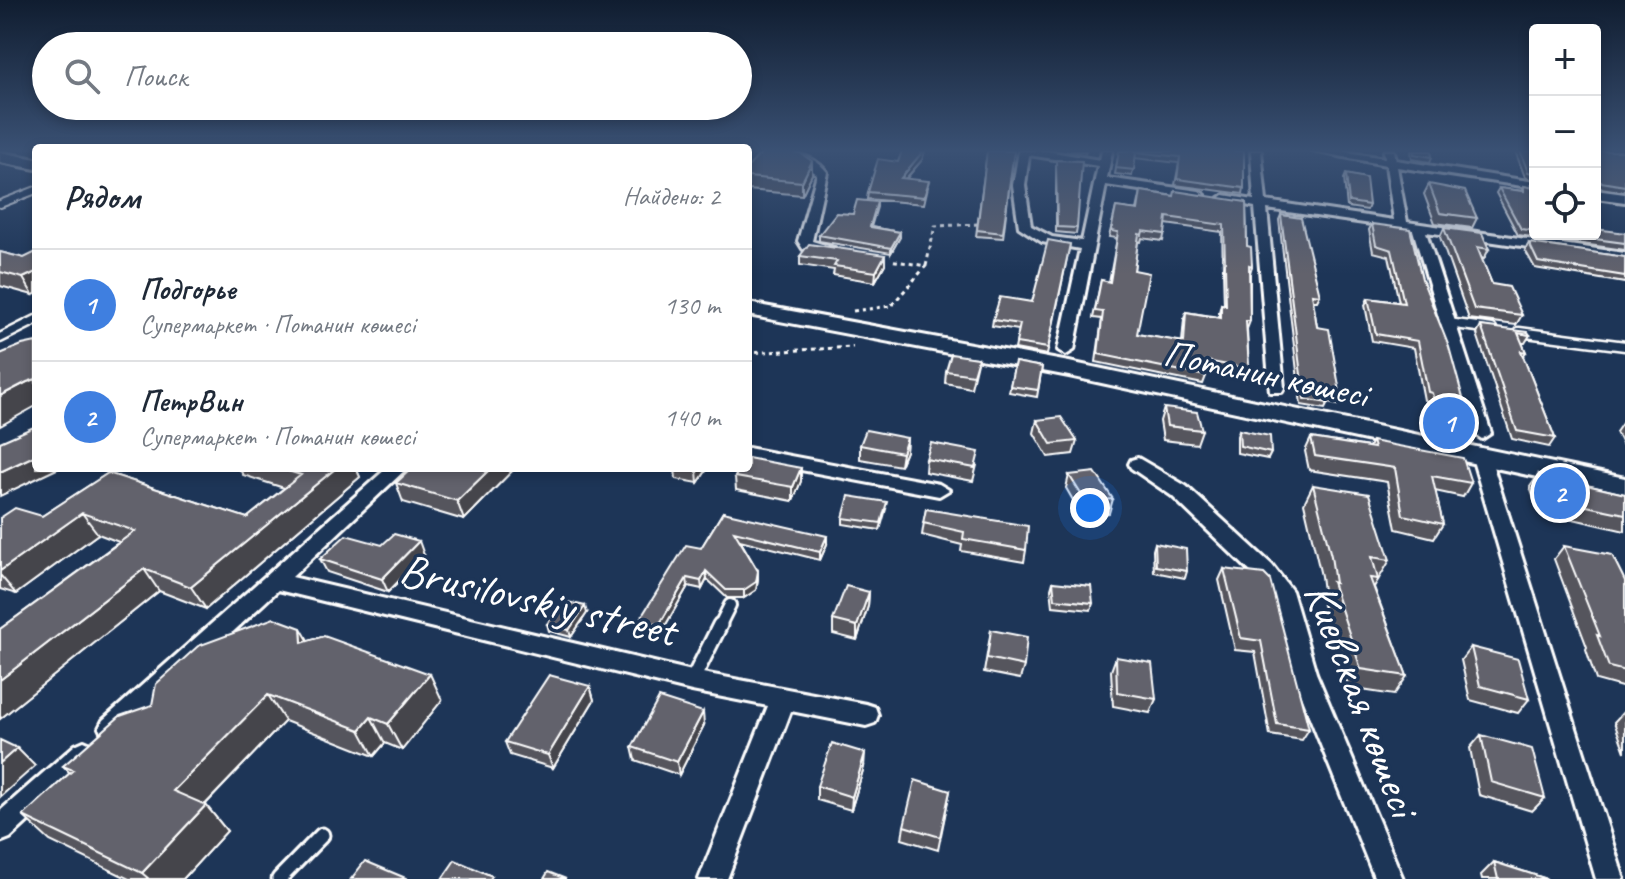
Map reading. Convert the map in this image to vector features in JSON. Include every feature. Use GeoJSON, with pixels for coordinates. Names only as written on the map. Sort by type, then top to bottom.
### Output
{"type":"FeatureCollection","features":[{"type":"Feature","properties":{"kind":"main road","name":"Потанин көшесі"},"geometry":{"type":"LineString","coordinates":[[752,310],[843,328],[887,342],[1069,369],[1482,445],[1625,487]]}},
{"type":"Feature","properties":{"kind":"street"},"geometry":{"type":"LineString","coordinates":[[818,192],[805,241],[815,248],[845,253]]}},
{"type":"Feature","properties":{"kind":"street"},"geometry":{"type":"LineString","coordinates":[[1020,192],[1025,227],[1044,238],[1089,246]]}},
{"type":"Feature","properties":{"kind":"street"},"geometry":{"type":"LineString","coordinates":[[1066,350],[1099,192]]}},
{"type":"Feature","properties":{"kind":"street"},"geometry":{"type":"LineString","coordinates":[[1177,192],[1625,257]]}},
{"type":"Feature","properties":{"kind":"street"},"geometry":{"type":"LineString","coordinates":[[1259,192],[1276,388]]}},
{"type":"Feature","properties":{"kind":"street"},"geometry":{"type":"LineString","coordinates":[[1396,192],[1401,224]]}},
{"type":"Feature","properties":{"kind":"street"},"geometry":{"type":"LineString","coordinates":[[1601,195],[1625,198]]}},
{"type":"Feature","properties":{"kind":"street"},"geometry":{"type":"LineString","coordinates":[[1418,227],[1610,879]]}},
{"type":"Feature","properties":{"kind":"street"},"geometry":{"type":"LineString","coordinates":[[752,455],[939,490]]}},
{"type":"Feature","properties":{"kind":"street","name":"Киевская көшесі"},"geometry":{"type":"LineString","coordinates":[[1138,464],[1179,491],[1264,571],[1284,597],[1304,673],[1389,879]]}},
{"type":"Feature","properties":{"kind":"street"},"geometry":{"type":"LineString","coordinates":[[0,829],[394,472]]}},
{"type":"Feature","properties":{"kind":"street","name":"Brusilovskiy street"},"geometry":{"type":"LineString","coordinates":[[274,581],[692,681],[866,715]]}},
{"type":"Feature","properties":{"kind":"street"},"geometry":{"type":"LineString","coordinates":[[713,879],[783,700]]}},
{"type":"Feature","properties":{"kind":"lane"},"geometry":{"type":"LineString","coordinates":[[0,204],[31,192]]}},
{"type":"Feature","properties":{"kind":"lane"},"geometry":{"type":"LineString","coordinates":[[0,338],[32,322]]}},
{"type":"Feature","properties":{"kind":"lane"},"geometry":{"type":"LineString","coordinates":[[1448,323],[1625,346]]}},
{"type":"Feature","properties":{"kind":"lane"},"geometry":{"type":"LineString","coordinates":[[692,681],[730,605]]}},
{"type":"Feature","properties":{"kind":"lane"},"geometry":{"type":"LineString","coordinates":[[279,879],[322,835]]}},
{"type":"Feature","properties":{"kind":"path"},"geometry":{"type":"LineString","coordinates":[[843,328],[851,311],[891,306],[926,266],[935,226],[983,224]]}},
{"type":"Feature","properties":{"kind":"path"},"geometry":{"type":"LineString","coordinates":[[890,260],[926,266]]}},
{"type":"Feature","properties":{"kind":"path"},"geometry":{"type":"LineString","coordinates":[[752,353],[887,342]]}},
{"type":"Feature","properties":{"kind":"building"},"geometry":{"type":"Polygon","coordinates":[[[868,192],[926,192],[924,197],[868,192]]]}},
{"type":"Feature","properties":{"kind":"building"},"geometry":{"type":"Polygon","coordinates":[[[982,192],[1008,192],[1003,233],[977,230],[982,192]]]}},
{"type":"Feature","properties":{"kind":"building"},"geometry":{"type":"Polygon","coordinates":[[[1056,192],[1080,192],[1077,228],[1057,227],[1056,192]]]}},
{"type":"Feature","properties":{"kind":"building"},"geometry":{"type":"Polygon","coordinates":[[[1141,192],[1174,196],[1175,192],[1182,192],[1246,202],[1247,246],[1251,247],[1252,266],[1249,265],[1250,321],[1246,321],[1249,369],[1206,361],[1206,376],[1098,354],[1103,312],[1095,311],[1101,280],[1110,282],[1118,232],[1111,231],[1116,207],[1138,210],[1141,192]],[[1167,217],[1165,234],[1143,231],[1142,235],[1139,234],[1134,270],[1149,273],[1137,334],[1184,342],[1186,312],[1221,318],[1221,304],[1226,305],[1224,225],[1167,217]]]}},
{"type":"Feature","properties":{"kind":"building"},"geometry":{"type":"Polygon","coordinates":[[[1348,192],[1368,192],[1369,205],[1349,202],[1348,192]]]}},
{"type":"Feature","properties":{"kind":"building"},"geometry":{"type":"Polygon","coordinates":[[[1432,192],[1465,192],[1477,218],[1440,213],[1432,192]]]}},
{"type":"Feature","properties":{"kind":"building"},"geometry":{"type":"Polygon","coordinates":[[[1501,192],[1529,192],[1529,230],[1521,229],[1501,192]]]}},
{"type":"Feature","properties":{"kind":"building"},"geometry":{"type":"Polygon","coordinates":[[[857,200],[877,202],[870,227],[900,232],[891,248],[819,235],[836,213],[853,214],[857,200]]]}},
{"type":"Feature","properties":{"kind":"building"},"geometry":{"type":"Polygon","coordinates":[[[1281,215],[1301,218],[1320,295],[1312,294],[1317,327],[1329,329],[1341,398],[1327,395],[1328,403],[1304,399],[1281,215]]]}},
{"type":"Feature","properties":{"kind":"building"},"geometry":{"type":"Polygon","coordinates":[[[1372,224],[1410,229],[1422,279],[1449,347],[1469,420],[1438,414],[1432,393],[1428,392],[1418,341],[1376,334],[1368,298],[1404,303],[1392,250],[1376,245],[1372,224]]]}},
{"type":"Feature","properties":{"kind":"building"},"geometry":{"type":"Polygon","coordinates":[[[1444,228],[1482,233],[1489,249],[1477,247],[1492,284],[1509,287],[1522,315],[1474,309],[1444,228]]]}},
{"type":"Feature","properties":{"kind":"building"},"geometry":{"type":"Polygon","coordinates":[[[1601,230],[1625,233],[1625,243],[1601,240],[1601,230]]]}},
{"type":"Feature","properties":{"kind":"building"},"geometry":{"type":"Polygon","coordinates":[[[1048,240],[1070,244],[1048,348],[1016,343],[1020,324],[993,320],[1000,297],[1032,302],[1048,240]]]}},
{"type":"Feature","properties":{"kind":"building"},"geometry":{"type":"Polygon","coordinates":[[[1529,243],[1625,257],[1625,276],[1538,262],[1529,243]]]}},
{"type":"Feature","properties":{"kind":"building"},"geometry":{"type":"Polygon","coordinates":[[[809,244],[885,255],[876,272],[834,266],[837,261],[800,256],[809,244]]]}},
{"type":"Feature","properties":{"kind":"building"},"geometry":{"type":"Polygon","coordinates":[[[0,252],[24,258],[32,254],[32,274],[23,278],[0,272],[0,252]]]}},
{"type":"Feature","properties":{"kind":"building"},"geometry":{"type":"Polygon","coordinates":[[[1481,326],[1528,332],[1530,335],[1518,333],[1526,352],[1521,351],[1555,438],[1517,431],[1481,326]]]}},
{"type":"Feature","properties":{"kind":"building"},"geometry":{"type":"Polygon","coordinates":[[[32,343],[32,380],[0,396],[0,354],[32,343]]]}},
{"type":"Feature","properties":{"kind":"building"},"geometry":{"type":"Polygon","coordinates":[[[951,354],[978,358],[973,375],[946,371],[951,354]]]}},
{"type":"Feature","properties":{"kind":"building"},"geometry":{"type":"Polygon","coordinates":[[[1015,362],[1042,367],[1038,390],[1010,386],[1015,362]]]}},
{"type":"Feature","properties":{"kind":"building"},"geometry":{"type":"Polygon","coordinates":[[[1164,408],[1197,412],[1202,430],[1167,426],[1164,408]]]}},
{"type":"Feature","properties":{"kind":"building"},"geometry":{"type":"Polygon","coordinates":[[[1061,417],[1077,441],[1051,444],[1037,420],[1061,417]]]}},
{"type":"Feature","properties":{"kind":"building"},"geometry":{"type":"Polygon","coordinates":[[[32,428],[32,457],[0,472],[0,442],[32,428]]]}},
{"type":"Feature","properties":{"kind":"building"},"geometry":{"type":"Polygon","coordinates":[[[866,430],[907,438],[902,453],[860,445],[866,430]]]}},
{"type":"Feature","properties":{"kind":"building"},"geometry":{"type":"Polygon","coordinates":[[[1239,430],[1270,436],[1271,453],[1240,446],[1239,430]]]}},
{"type":"Feature","properties":{"kind":"building"},"geometry":{"type":"Polygon","coordinates":[[[1311,438],[1374,448],[1372,441],[1463,458],[1471,483],[1432,476],[1443,524],[1403,515],[1395,468],[1315,456],[1311,438]]]}},
{"type":"Feature","properties":{"kind":"building"},"geometry":{"type":"Polygon","coordinates":[[[931,443],[979,452],[975,468],[926,459],[931,443]]]}},
{"type":"Feature","properties":{"kind":"building"},"geometry":{"type":"Polygon","coordinates":[[[752,459],[801,468],[793,487],[735,477],[737,472],[752,472],[752,459]]]}},
{"type":"Feature","properties":{"kind":"building"},"geometry":{"type":"Polygon","coordinates":[[[291,472],[331,472],[191,587],[144,569],[0,680],[0,629],[135,531],[82,513],[0,571],[0,518],[15,508],[42,516],[108,473],[247,518],[301,475],[291,472]]]}},
{"type":"Feature","properties":{"kind":"building"},"geometry":{"type":"Polygon","coordinates":[[[408,472],[487,472],[457,501],[396,483],[408,472]]]}},
{"type":"Feature","properties":{"kind":"building"},"geometry":{"type":"Polygon","coordinates":[[[1095,472],[1113,499],[1086,502],[1069,475],[1095,472]]]}},
{"type":"Feature","properties":{"kind":"building"},"geometry":{"type":"Polygon","coordinates":[[[1539,474],[1625,494],[1625,514],[1548,498],[1539,474]]]}},
{"type":"Feature","properties":{"kind":"building"},"geometry":{"type":"Polygon","coordinates":[[[1313,485],[1369,494],[1390,560],[1372,557],[1378,579],[1370,578],[1407,676],[1361,669],[1332,582],[1335,583],[1331,556],[1313,485]]]}},
{"type":"Feature","properties":{"kind":"building"},"geometry":{"type":"Polygon","coordinates":[[[849,496],[887,502],[881,523],[843,518],[849,496]]]}},
{"type":"Feature","properties":{"kind":"building"},"geometry":{"type":"Polygon","coordinates":[[[926,509],[1028,526],[1026,550],[963,539],[964,532],[923,523],[926,509]]]}},
{"type":"Feature","properties":{"kind":"building"},"geometry":{"type":"Polygon","coordinates":[[[723,512],[827,536],[820,552],[734,531],[758,571],[756,582],[744,590],[726,590],[706,571],[701,581],[687,578],[659,625],[640,619],[686,545],[701,548],[723,512]]]}},
{"type":"Feature","properties":{"kind":"building"},"geometry":{"type":"Polygon","coordinates":[[[394,534],[419,541],[382,579],[320,559],[346,535],[382,545],[394,534]]]}},
{"type":"Feature","properties":{"kind":"building"},"geometry":{"type":"Polygon","coordinates":[[[1155,543],[1186,549],[1187,571],[1156,566],[1155,543]]]}},
{"type":"Feature","properties":{"kind":"building"},"geometry":{"type":"Polygon","coordinates":[[[1564,546],[1612,555],[1625,581],[1625,671],[1609,667],[1564,546]]]}},
{"type":"Feature","properties":{"kind":"building"},"geometry":{"type":"Polygon","coordinates":[[[1224,569],[1264,574],[1270,580],[1309,729],[1277,724],[1261,641],[1241,638],[1224,569]]]}},
{"type":"Feature","properties":{"kind":"building"},"geometry":{"type":"Polygon","coordinates":[[[1053,582],[1091,586],[1093,603],[1055,599],[1053,582]]]}},
{"type":"Feature","properties":{"kind":"building"},"geometry":{"type":"Polygon","coordinates":[[[846,586],[869,592],[857,626],[833,620],[846,586]]]}},
{"type":"Feature","properties":{"kind":"building"},"geometry":{"type":"Polygon","coordinates":[[[563,601],[585,606],[569,630],[547,624],[563,601]]]}},
{"type":"Feature","properties":{"kind":"building"},"geometry":{"type":"Polygon","coordinates":[[[274,618],[301,628],[302,643],[324,636],[430,674],[388,724],[371,717],[360,730],[268,695],[173,791],[206,805],[142,873],[23,816],[73,770],[63,766],[120,716],[152,705],[156,684],[198,646],[274,618]]]}},
{"type":"Feature","properties":{"kind":"building"},"geometry":{"type":"Polygon","coordinates":[[[991,630],[1027,637],[1024,666],[987,658],[991,630]]]}},
{"type":"Feature","properties":{"kind":"building"},"geometry":{"type":"Polygon","coordinates":[[[1471,647],[1518,659],[1529,699],[1480,686],[1471,647]]]}},
{"type":"Feature","properties":{"kind":"building"},"geometry":{"type":"Polygon","coordinates":[[[1116,657],[1152,663],[1156,699],[1117,692],[1116,657]]]}},
{"type":"Feature","properties":{"kind":"building"},"geometry":{"type":"Polygon","coordinates":[[[549,675],[590,686],[548,755],[505,742],[549,675]]]}},
{"type":"Feature","properties":{"kind":"building"},"geometry":{"type":"Polygon","coordinates":[[[659,698],[703,712],[677,762],[632,747],[659,698]]]}},
{"type":"Feature","properties":{"kind":"building"},"geometry":{"type":"Polygon","coordinates":[[[1481,735],[1532,749],[1545,798],[1491,782],[1481,735]]]}},
{"type":"Feature","properties":{"kind":"building"},"geometry":{"type":"Polygon","coordinates":[[[0,740],[17,748],[0,763],[0,740]]]}},
{"type":"Feature","properties":{"kind":"building"},"geometry":{"type":"Polygon","coordinates":[[[832,743],[865,753],[852,797],[817,786],[832,743]]]}},
{"type":"Feature","properties":{"kind":"building"},"geometry":{"type":"Polygon","coordinates":[[[915,780],[950,791],[940,837],[904,826],[915,780]]]}},
{"type":"Feature","properties":{"kind":"building"},"geometry":{"type":"Polygon","coordinates":[[[455,860],[492,876],[490,879],[442,879],[455,860]]]}},
{"type":"Feature","properties":{"kind":"building"},"geometry":{"type":"Polygon","coordinates":[[[365,861],[408,879],[351,879],[365,861]]]}},
{"type":"Feature","properties":{"kind":"building"},"geometry":{"type":"Polygon","coordinates":[[[1494,862],[1547,879],[1498,879],[1494,862]]]}},
{"type":"Feature","properties":{"kind":"building"},"geometry":{"type":"Polygon","coordinates":[[[548,872],[566,879],[544,879],[548,872]]]}},
{"type":"Feature","properties":{"kind":"place","name":"Подгорье"},"geometry":{"type":"Point","coordinates":[1449,423]}},
{"type":"Feature","properties":{"kind":"place","name":"ПетрВин"},"geometry":{"type":"Point","coordinates":[1560,493]}}]}
